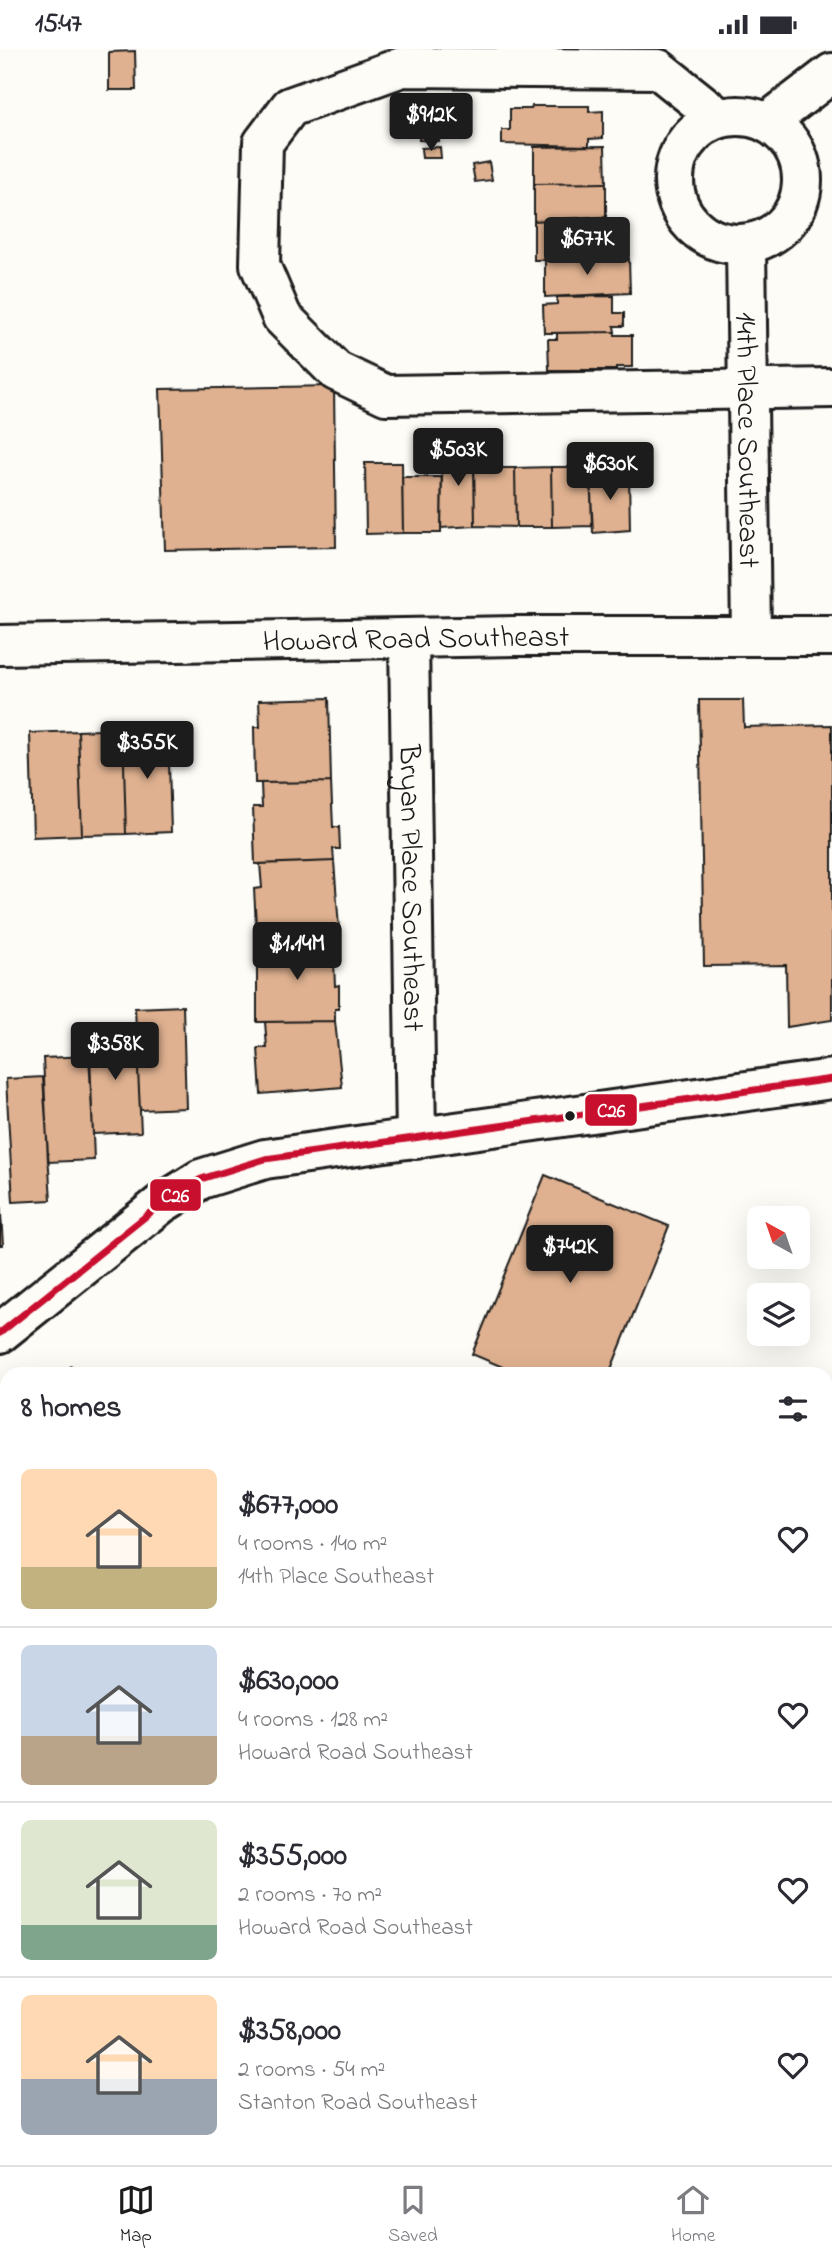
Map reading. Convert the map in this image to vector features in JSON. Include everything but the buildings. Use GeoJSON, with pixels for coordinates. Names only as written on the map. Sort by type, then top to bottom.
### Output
{"type":"FeatureCollection","features":[{"type":"Feature","properties":{"kind":"street"},"geometry":{"type":"LineString","coordinates":[[718,117],[658,69],[402,67],[376,75],[290,107],[263,143],[260,265],[282,317],[336,371],[387,395],[832,388]]}},
{"type":"Feature","properties":{"kind":"street"},"geometry":{"type":"LineString","coordinates":[[768,122],[832,73]]}},
{"type":"Feature","properties":{"kind":"street"},"geometry":{"type":"LineString","coordinates":[[744,114],[768,122],[788,138],[800,160],[803,185],[796,209],[780,229],[746,244],[732,245],[708,237],[688,221],[676,199],[673,174],[680,149],[696,129],[718,117],[744,114]]}},
{"type":"Feature","properties":{"kind":"street","name":"14th Place Southeast"},"geometry":{"type":"LineString","coordinates":[[746,244],[751,636]]}},
{"type":"Feature","properties":{"kind":"street","name":"Howard Road Southeast"},"geometry":{"type":"LineString","coordinates":[[0,645],[409,638],[832,636]]}},
{"type":"Feature","properties":{"kind":"street","name":"Bryan Place Southeast"},"geometry":{"type":"LineString","coordinates":[[409,638],[416,1139]]}},
{"type":"Feature","properties":{"kind":"street"},"geometry":{"type":"LineString","coordinates":[[0,1333],[161,1204],[201,1179],[265,1159],[832,1079]]}},
{"type":"Feature","properties":{"kind":"transit line","name":"C26"},"geometry":{"type":"LineString","coordinates":[[0,1333],[161,1204],[201,1179],[265,1159],[832,1079]]}}]}
